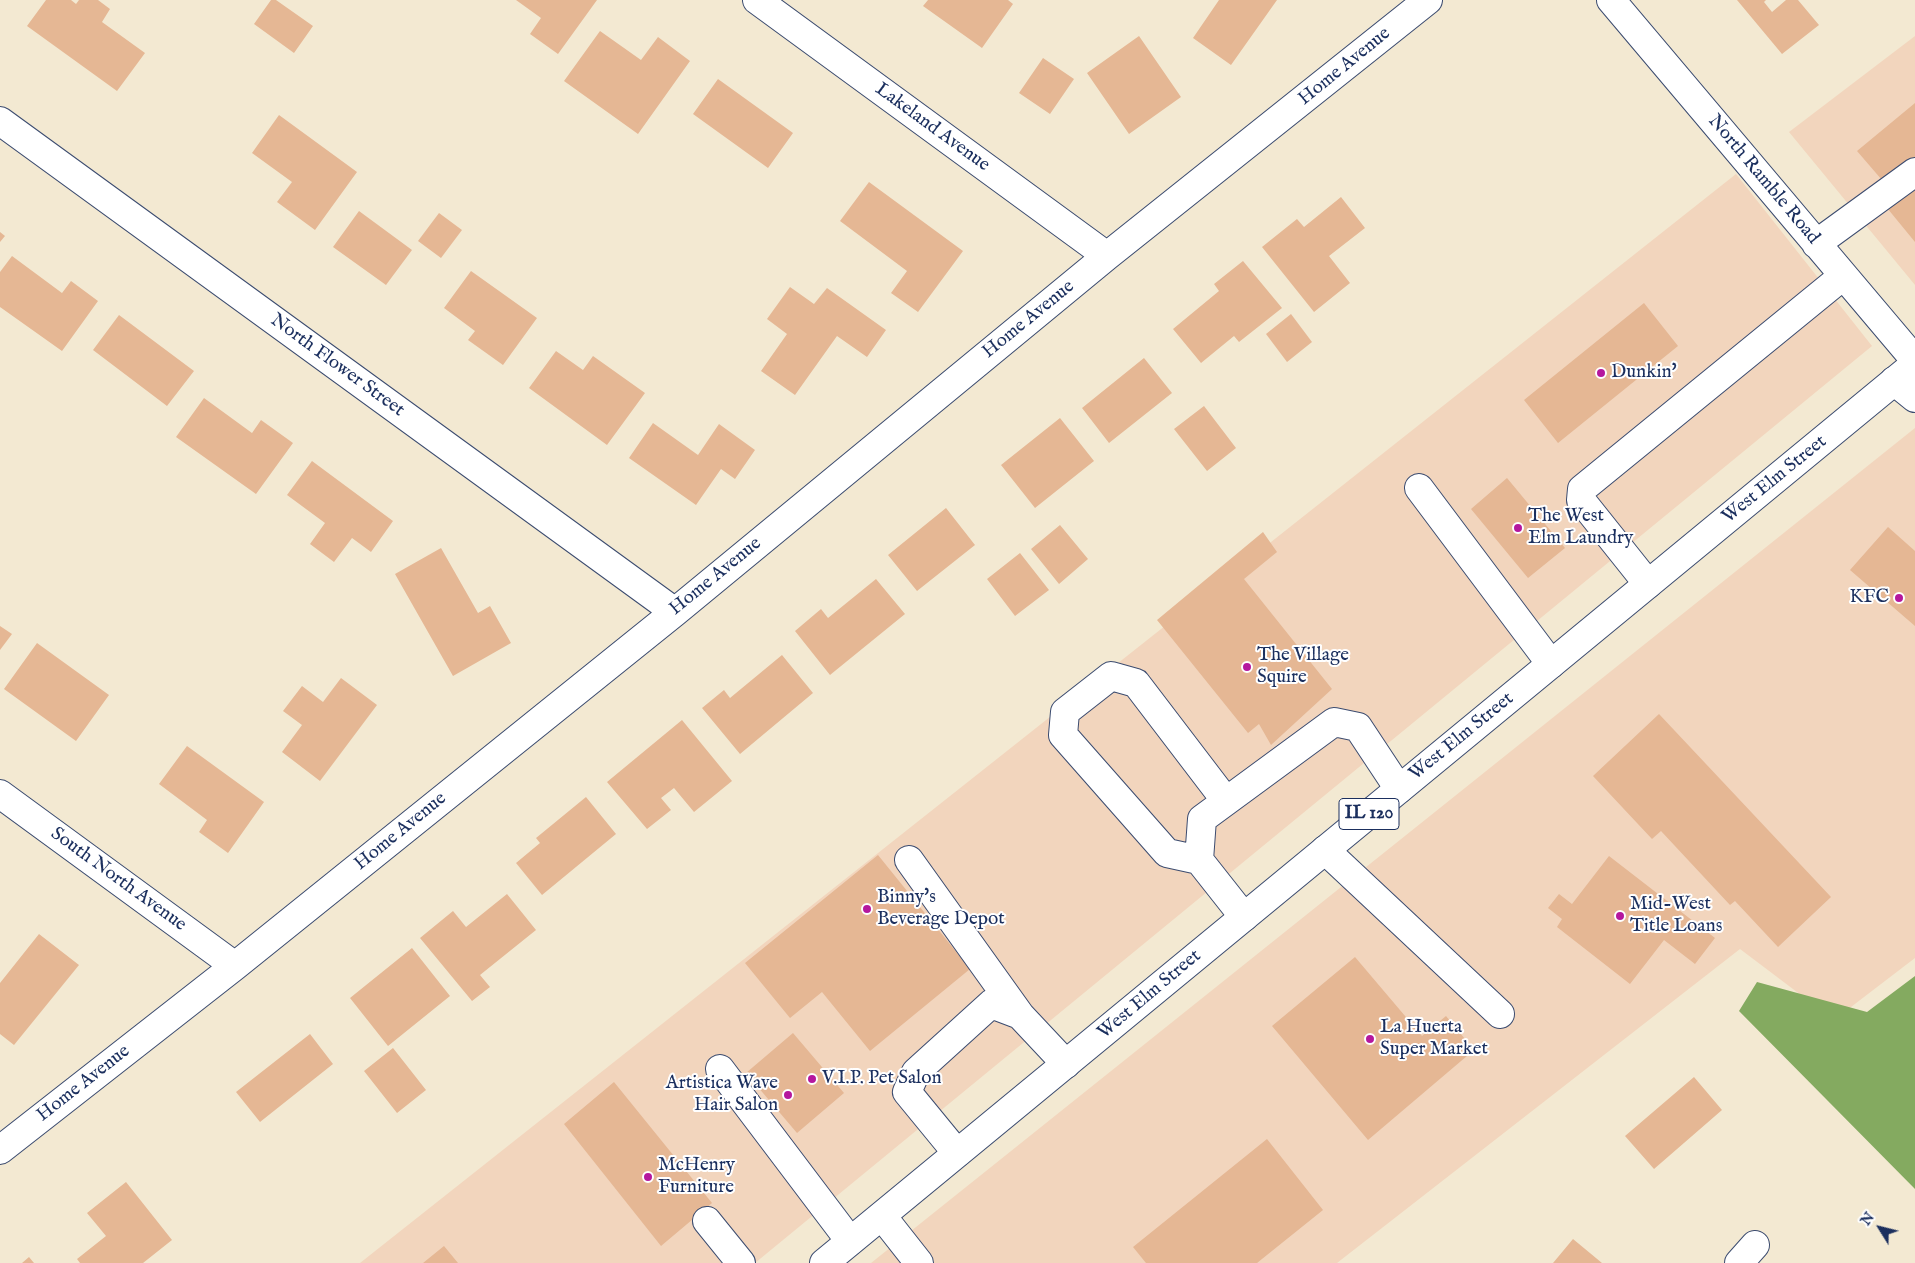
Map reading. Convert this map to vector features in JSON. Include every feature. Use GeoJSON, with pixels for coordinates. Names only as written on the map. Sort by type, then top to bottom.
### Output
{"type":"FeatureCollection","features":[{"type":"Feature","properties":{"kind":"street","name":"Lakeland Avenue"},"geometry":{"type":"LineString","coordinates":[[757,0],[1107,256]]}},
{"type":"Feature","properties":{"kind":"street","name":"Home Avenue"},"geometry":{"type":"LineString","coordinates":[[0,1150],[235,966],[675,612],[1107,256],[1428,0]]}},
{"type":"Feature","properties":{"kind":"street","name":"North Ramble Road"},"geometry":{"type":"LineString","coordinates":[[1611,0],[1915,362]]}},
{"type":"Feature","properties":{"kind":"street","name":"North Flower Street"},"geometry":{"type":"LineString","coordinates":[[0,121],[675,612]]}},
{"type":"Feature","properties":{"kind":"street"},"geometry":{"type":"LineString","coordinates":[[1816,244],[1915,172]]}},
{"type":"Feature","properties":{"kind":"street"},"geometry":{"type":"LineString","coordinates":[[1648,584],[1581,500],[1582,489],[1843,276]]}},
{"type":"Feature","properties":{"kind":"street","name":"West Elm Street"},"geometry":{"type":"LineString","coordinates":[[824,1263],[1648,584],[1905,390],[1915,362]]}},
{"type":"Feature","properties":{"kind":"street"},"geometry":{"type":"LineString","coordinates":[[1419,488],[1551,664]]}},
{"type":"Feature","properties":{"kind":"street"},"geometry":{"type":"LineString","coordinates":[[1226,801],[1136,683],[1111,676],[1065,712],[1063,735],[1167,853],[1199,860],[1244,917]]}},
{"type":"Feature","properties":{"kind":"street"},"geometry":{"type":"LineString","coordinates":[[1199,860],[1202,819],[1334,722],[1358,727],[1399,789]]}},
{"type":"Feature","properties":{"kind":"street","name":"South North Avenue"},"geometry":{"type":"LineString","coordinates":[[0,794],[235,966]]}},
{"type":"Feature","properties":{"kind":"street"},"geometry":{"type":"LineString","coordinates":[[1325,850],[1500,1014]]}},
{"type":"Feature","properties":{"kind":"street"},"geometry":{"type":"LineString","coordinates":[[909,860],[1020,1015],[1066,1064]]}},
{"type":"Feature","properties":{"kind":"street"},"geometry":{"type":"LineString","coordinates":[[957,1153],[907,1092],[916,1072],[991,1004],[1020,1015]]}},
{"type":"Feature","properties":{"kind":"street"},"geometry":{"type":"LineString","coordinates":[[720,1069],[850,1241]]}},
{"type":"Feature","properties":{"kind":"street"},"geometry":{"type":"LineString","coordinates":[[882,1216],[919,1263]]}},
{"type":"Feature","properties":{"kind":"street"},"geometry":{"type":"LineString","coordinates":[[707,1221],[741,1263]]}},
{"type":"Feature","properties":{"kind":"shaded area"},"geometry":{"type":"Polygon","coordinates":[[[1915,36],[1915,285],[1789,132],[1915,36]]]}},
{"type":"Feature","properties":{"kind":"shaded area"},"geometry":{"type":"Polygon","coordinates":[[[1736,174],[1872,346],[755,1263],[360,1263],[1736,174]]]}},
{"type":"Feature","properties":{"kind":"shaded area"},"geometry":{"type":"Polygon","coordinates":[[[1915,428],[1915,958],[1834,1020],[1740,949],[1337,1263],[871,1263],[1915,428]]]}},
{"type":"Feature","properties":{"kind":"green space"},"geometry":{"type":"Polygon","coordinates":[[[1915,976],[1915,1189],[1739,1011],[1757,982],[1867,1012],[1915,976]]]}},
{"type":"Feature","properties":{"kind":"building"},"geometry":{"type":"Polygon","coordinates":[[[46,0],[71,0],[76,4],[79,0],[98,0],[110,9],[102,22],[145,53],[117,91],[27,26],[46,0]]]}},
{"type":"Feature","properties":{"kind":"building"},"geometry":{"type":"Polygon","coordinates":[[[271,0],[276,0],[313,26],[294,53],[254,24],[271,0]]]}},
{"type":"Feature","properties":{"kind":"building"},"geometry":{"type":"Polygon","coordinates":[[[516,0],[597,0],[558,54],[530,34],[541,18],[516,0]]]}},
{"type":"Feature","properties":{"kind":"building"},"geometry":{"type":"Polygon","coordinates":[[[928,0],[1008,0],[1013,4],[982,48],[923,6],[928,0]]]}},
{"type":"Feature","properties":{"kind":"building"},"geometry":{"type":"Polygon","coordinates":[[[1219,0],[1277,0],[1231,65],[1193,38],[1219,0]]]}},
{"type":"Feature","properties":{"kind":"building"},"geometry":{"type":"Polygon","coordinates":[[[1737,0],[1766,0],[1764,2],[1772,12],[1786,0],[1798,0],[1819,25],[1782,54],[1737,0]]]}},
{"type":"Feature","properties":{"kind":"building"},"geometry":{"type":"Polygon","coordinates":[[[600,31],[641,60],[658,37],[690,61],[638,134],[564,81],[600,31]]]}},
{"type":"Feature","properties":{"kind":"building"},"geometry":{"type":"Polygon","coordinates":[[[1139,36],[1181,97],[1129,134],[1087,73],[1139,36]]]}},
{"type":"Feature","properties":{"kind":"building"},"geometry":{"type":"Polygon","coordinates":[[[1043,58],[1074,79],[1050,114],[1019,93],[1043,58]]]}},
{"type":"Feature","properties":{"kind":"building"},"geometry":{"type":"Polygon","coordinates":[[[718,79],[793,133],[768,168],[693,114],[718,79]]]}},
{"type":"Feature","properties":{"kind":"building"},"geometry":{"type":"Polygon","coordinates":[[[1915,103],[1915,165],[1888,187],[1857,151],[1915,103]]]}},
{"type":"Feature","properties":{"kind":"building"},"geometry":{"type":"Polygon","coordinates":[[[279,115],[357,172],[315,230],[277,202],[292,182],[252,153],[279,115]]]}},
{"type":"Feature","properties":{"kind":"building"},"geometry":{"type":"Polygon","coordinates":[[[1915,177],[1915,242],[1883,203],[1915,177]]]}},
{"type":"Feature","properties":{"kind":"building"},"geometry":{"type":"Polygon","coordinates":[[[869,182],[963,251],[918,312],[891,293],[907,271],[840,221],[869,182]]]}},
{"type":"Feature","properties":{"kind":"building"},"geometry":{"type":"Polygon","coordinates":[[[1341,197],[1365,228],[1329,256],[1350,283],[1314,312],[1262,247],[1297,219],[1304,227],[1341,197]]]}},
{"type":"Feature","properties":{"kind":"building"},"geometry":{"type":"Polygon","coordinates":[[[359,211],[412,250],[386,285],[333,247],[359,211]]]}},
{"type":"Feature","properties":{"kind":"building"},"geometry":{"type":"Polygon","coordinates":[[[439,213],[462,230],[441,258],[418,241],[439,213]]]}},
{"type":"Feature","properties":{"kind":"building"},"geometry":{"type":"Polygon","coordinates":[[[0,232],[5,236],[0,242],[0,232]]]}},
{"type":"Feature","properties":{"kind":"building"},"geometry":{"type":"Polygon","coordinates":[[[12,256],[62,293],[71,281],[98,301],[62,351],[0,307],[0,272],[12,256]]]}},
{"type":"Feature","properties":{"kind":"building"},"geometry":{"type":"Polygon","coordinates":[[[1243,261],[1282,308],[1239,342],[1234,336],[1201,363],[1173,329],[1219,291],[1214,284],[1243,261]]]}},
{"type":"Feature","properties":{"kind":"building"},"geometry":{"type":"Polygon","coordinates":[[[471,271],[537,318],[503,365],[468,340],[475,331],[444,308],[471,271]]]}},
{"type":"Feature","properties":{"kind":"building"},"geometry":{"type":"Polygon","coordinates":[[[790,287],[814,304],[827,288],[886,330],[867,357],[837,336],[795,395],[761,371],[787,334],[767,319],[790,287]]]}},
{"type":"Feature","properties":{"kind":"building","name":"Dunkin'"},"geometry":{"type":"Polygon","coordinates":[[[1644,303],[1678,346],[1558,443],[1524,400],[1644,303]]]}},
{"type":"Feature","properties":{"kind":"building"},"geometry":{"type":"Polygon","coordinates":[[[1291,314],[1312,342],[1287,362],[1266,334],[1291,314]]]}},
{"type":"Feature","properties":{"kind":"building"},"geometry":{"type":"Polygon","coordinates":[[[119,315],[194,371],[167,406],[93,350],[119,315]]]}},
{"type":"Feature","properties":{"kind":"building"},"geometry":{"type":"Polygon","coordinates":[[[556,351],[583,370],[593,356],[645,393],[607,445],[529,388],[556,351]]]}},
{"type":"Feature","properties":{"kind":"building"},"geometry":{"type":"Polygon","coordinates":[[[1144,358],[1172,393],[1109,443],[1082,408],[1144,358]]]}},
{"type":"Feature","properties":{"kind":"building"},"geometry":{"type":"Polygon","coordinates":[[[204,398],[252,433],[261,420],[293,443],[256,494],[176,437],[204,398]]]}},
{"type":"Feature","properties":{"kind":"building"},"geometry":{"type":"Polygon","coordinates":[[[1204,406],[1236,448],[1207,471],[1174,429],[1204,406]]]}},
{"type":"Feature","properties":{"kind":"building"},"geometry":{"type":"Polygon","coordinates":[[[1060,418],[1094,461],[1035,508],[1001,465],[1060,418]]]}},
{"type":"Feature","properties":{"kind":"building"},"geometry":{"type":"Polygon","coordinates":[[[653,423],[698,455],[719,424],[755,450],[735,479],[721,469],[696,505],[629,458],[653,423]]]}},
{"type":"Feature","properties":{"kind":"building"},"geometry":{"type":"Polygon","coordinates":[[[312,461],[393,521],[371,552],[352,538],[334,562],[310,544],[325,523],[287,495],[312,461]]]}},
{"type":"Feature","properties":{"kind":"building","name":"The West Elm Laundry"},"geometry":{"type":"Polygon","coordinates":[[[1507,478],[1565,548],[1528,578],[1471,509],[1507,478]]]}},
{"type":"Feature","properties":{"kind":"building"},"geometry":{"type":"Polygon","coordinates":[[[946,508],[975,545],[917,591],[888,555],[946,508]]]}},
{"type":"Feature","properties":{"kind":"building"},"geometry":{"type":"Polygon","coordinates":[[[1060,525],[1088,559],[1059,584],[1031,549],[1060,525]]]}},
{"type":"Feature","properties":{"kind":"building","name":"KFC"},"geometry":{"type":"Polygon","coordinates":[[[1888,527],[1915,551],[1915,626],[1850,570],[1888,527]]]}},
{"type":"Feature","properties":{"kind":"building"},"geometry":{"type":"Polygon","coordinates":[[[1263,532],[1277,552],[1244,579],[1332,689],[1271,745],[1259,724],[1248,733],[1157,620],[1263,532]]]}},
{"type":"Feature","properties":{"kind":"building"},"geometry":{"type":"Polygon","coordinates":[[[441,548],[478,613],[490,606],[511,643],[453,676],[395,574],[441,548]]]}},
{"type":"Feature","properties":{"kind":"building"},"geometry":{"type":"Polygon","coordinates":[[[1020,553],[1049,590],[1015,616],[987,579],[1020,553]]]}},
{"type":"Feature","properties":{"kind":"building"},"geometry":{"type":"Polygon","coordinates":[[[876,579],[905,614],[830,675],[795,631],[821,609],[828,618],[876,579]]]}},
{"type":"Feature","properties":{"kind":"building"},"geometry":{"type":"Polygon","coordinates":[[[0,626],[12,634],[0,650],[0,626]]]}},
{"type":"Feature","properties":{"kind":"building"},"geometry":{"type":"Polygon","coordinates":[[[37,643],[109,695],[76,741],[4,689],[37,643]]]}},
{"type":"Feature","properties":{"kind":"building"},"geometry":{"type":"Polygon","coordinates":[[[782,655],[813,693],[740,754],[702,708],[724,690],[730,698],[782,655]]]}},
{"type":"Feature","properties":{"kind":"building"},"geometry":{"type":"Polygon","coordinates":[[[341,678],[377,705],[320,781],[282,752],[302,725],[283,711],[302,686],[323,702],[341,678]]]}},
{"type":"Feature","properties":{"kind":"building"},"geometry":{"type":"Polygon","coordinates":[[[1659,714],[1831,897],[1778,947],[1735,901],[1730,905],[1661,831],[1652,839],[1593,776],[1659,714]]]}},
{"type":"Feature","properties":{"kind":"building"},"geometry":{"type":"Polygon","coordinates":[[[682,720],[732,781],[694,812],[674,788],[661,798],[671,810],[647,829],[607,782],[682,720]]]}},
{"type":"Feature","properties":{"kind":"building"},"geometry":{"type":"Polygon","coordinates":[[[187,746],[264,802],[228,853],[199,832],[207,820],[159,784],[187,746]]]}},
{"type":"Feature","properties":{"kind":"building"},"geometry":{"type":"Polygon","coordinates":[[[586,797],[616,834],[542,895],[516,863],[540,843],[536,838],[586,797]]]}},
{"type":"Feature","properties":{"kind":"building","name":"Binny's Beverage Depot"},"geometry":{"type":"Polygon","coordinates":[[[878,855],[970,969],[870,1051],[822,992],[790,1018],[745,963],[878,855]]]}},
{"type":"Feature","properties":{"kind":"building"},"geometry":{"type":"Polygon","coordinates":[[[1609,856],[1715,938],[1695,964],[1664,940],[1630,984],[1557,927],[1562,919],[1548,908],[1559,894],[1572,904],[1609,856]]]}},
{"type":"Feature","properties":{"kind":"building"},"geometry":{"type":"Polygon","coordinates":[[[507,894],[536,930],[480,975],[490,987],[472,1001],[420,938],[453,911],[466,927],[507,894]]]}},
{"type":"Feature","properties":{"kind":"building"},"geometry":{"type":"Polygon","coordinates":[[[39,934],[79,965],[14,1045],[0,1034],[0,983],[39,934]]]}},
{"type":"Feature","properties":{"kind":"building"},"geometry":{"type":"Polygon","coordinates":[[[412,948],[450,996],[388,1046],[350,998],[412,948]]]}},
{"type":"Feature","properties":{"kind":"building"},"geometry":{"type":"Polygon","coordinates":[[[1355,957],[1422,1036],[1446,1016],[1474,1050],[1368,1140],[1272,1026],[1355,957]]]}},
{"type":"Feature","properties":{"kind":"building"},"geometry":{"type":"Polygon","coordinates":[[[793,1033],[844,1093],[797,1133],[746,1073],[793,1033]]]}},
{"type":"Feature","properties":{"kind":"building"},"geometry":{"type":"Polygon","coordinates":[[[310,1034],[333,1064],[260,1122],[236,1092],[310,1034]]]}},
{"type":"Feature","properties":{"kind":"building"},"geometry":{"type":"Polygon","coordinates":[[[393,1048],[426,1090],[397,1113],[364,1071],[393,1048]]]}},
{"type":"Feature","properties":{"kind":"building"},"geometry":{"type":"Polygon","coordinates":[[[1694,1077],[1722,1110],[1654,1169],[1625,1136],[1694,1077]]]}},
{"type":"Feature","properties":{"kind":"building"},"geometry":{"type":"Polygon","coordinates":[[[614,1082],[712,1203],[661,1246],[564,1124],[614,1082]]]}},
{"type":"Feature","properties":{"kind":"building"},"geometry":{"type":"Polygon","coordinates":[[[1267,1139],[1323,1210],[1257,1263],[1146,1263],[1133,1247],[1267,1139]]]}},
{"type":"Feature","properties":{"kind":"building"},"geometry":{"type":"Polygon","coordinates":[[[126,1182],[172,1240],[143,1263],[80,1263],[77,1259],[106,1236],[87,1213],[126,1182]]]}},
{"type":"Feature","properties":{"kind":"building"},"geometry":{"type":"Polygon","coordinates":[[[1573,1239],[1602,1263],[1553,1263],[1573,1239]]]}},
{"type":"Feature","properties":{"kind":"building"},"geometry":{"type":"Polygon","coordinates":[[[444,1246],[458,1263],[423,1263],[444,1246]]]}},
{"type":"Feature","properties":{"kind":"building"},"geometry":{"type":"Polygon","coordinates":[[[29,1257],[34,1263],[22,1263],[29,1257]]]}},
{"type":"Feature","properties":{"kind":"place","name":"Dunkin'"},"geometry":{"type":"Point","coordinates":[1601,373]}},
{"type":"Feature","properties":{"kind":"place","name":"The West Elm Laundry"},"geometry":{"type":"Point","coordinates":[1518,528]}},
{"type":"Feature","properties":{"kind":"place","name":"KFC"},"geometry":{"type":"Point","coordinates":[1899,598]}},
{"type":"Feature","properties":{"kind":"place","name":"The Village Squire"},"geometry":{"type":"Point","coordinates":[1247,667]}},
{"type":"Feature","properties":{"kind":"place","name":"Binny's Beverage Depot"},"geometry":{"type":"Point","coordinates":[867,909]}},
{"type":"Feature","properties":{"kind":"place","name":"Mid-West Title Loans"},"geometry":{"type":"Point","coordinates":[1620,916]}},
{"type":"Feature","properties":{"kind":"place","name":"La Huerta Super Market"},"geometry":{"type":"Point","coordinates":[1370,1039]}},
{"type":"Feature","properties":{"kind":"place","name":"V.I.P. Pet Salon"},"geometry":{"type":"Point","coordinates":[812,1079]}},
{"type":"Feature","properties":{"kind":"place","name":"Artistica Wave Hair Salon"},"geometry":{"type":"Point","coordinates":[788,1095]}},
{"type":"Feature","properties":{"kind":"place","name":"McHenry Furniture"},"geometry":{"type":"Point","coordinates":[648,1177]}}]}
